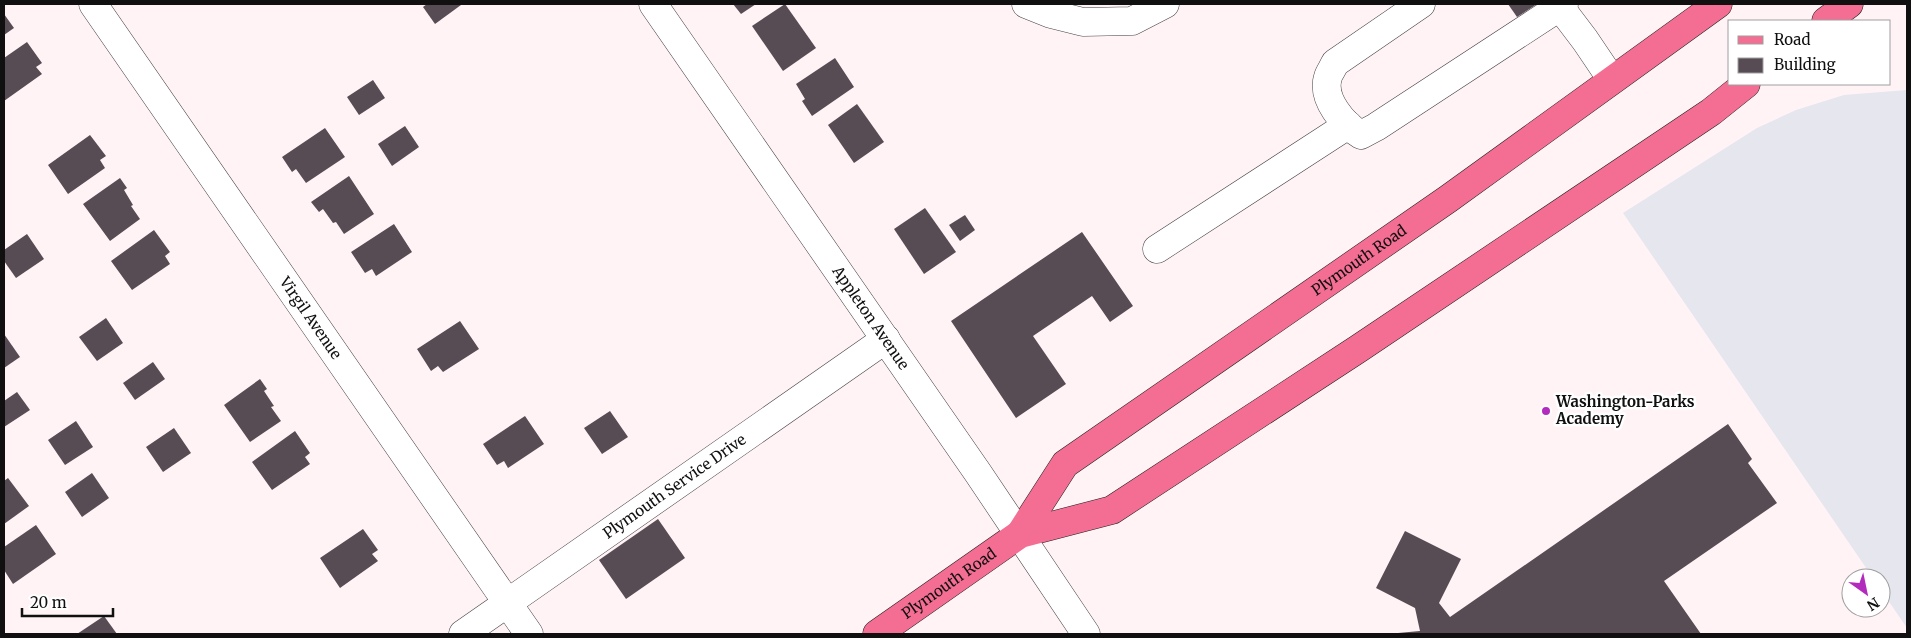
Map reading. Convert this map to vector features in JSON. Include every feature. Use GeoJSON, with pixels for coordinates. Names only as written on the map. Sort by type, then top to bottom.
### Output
{"type":"FeatureCollection","features":[{"type":"Feature","properties":{"kind":"main road","name":"Plymouth Road"},"geometry":{"type":"LineString","coordinates":[[1020,534],[1066,464],[1448,199],[1718,4]]}},
{"type":"Feature","properties":{"kind":"main road"},"geometry":{"type":"LineString","coordinates":[[1827,20],[1849,4]]}},
{"type":"Feature","properties":{"kind":"main road","name":"Plymouth Road"},"geometry":{"type":"LineString","coordinates":[[877,634],[1020,534],[1112,510],[1358,350],[1711,112],[1745,85]]}},
{"type":"Feature","properties":{"kind":"street","name":"Virgil Avenue"},"geometry":{"type":"LineString","coordinates":[[93,4],[529,634]]}},
{"type":"Feature","properties":{"kind":"street","name":"Appleton Avenue"},"geometry":{"type":"LineString","coordinates":[[653,4],[886,339],[1086,634]]}},
{"type":"Feature","properties":{"kind":"street"},"geometry":{"type":"LineString","coordinates":[[1026,4],[1051,14],[1083,22],[1132,21],[1164,4]]}},
{"type":"Feature","properties":{"kind":"street"},"geometry":{"type":"LineString","coordinates":[[1421,4],[1335,63],[1327,78],[1328,94],[1337,112],[1360,135],[1376,127],[1562,5],[1612,80]]}},
{"type":"Feature","properties":{"kind":"street"},"geometry":{"type":"LineString","coordinates":[[1157,249],[1348,125]]}},
{"type":"Feature","properties":{"kind":"street","name":"Plymouth Service Drive"},"geometry":{"type":"LineString","coordinates":[[463,634],[886,339]]}},
{"type":"Feature","properties":{"kind":"shaded area"},"geometry":{"type":"Polygon","coordinates":[[[1907,90],[1907,628],[1891,605],[1891,568],[1866,568],[1623,213],[1757,128],[1796,110],[1844,95],[1907,90]]]}},
{"type":"Feature","properties":{"kind":"building"},"geometry":{"type":"Polygon","coordinates":[[[427,4],[461,5],[435,24],[423,7],[427,4]]]}},
{"type":"Feature","properties":{"kind":"building"},"geometry":{"type":"Polygon","coordinates":[[[733,4],[756,4],[741,14],[733,4]]]}},
{"type":"Feature","properties":{"kind":"building"},"geometry":{"type":"Polygon","coordinates":[[[785,4],[816,48],[783,71],[752,26],[785,4]]]}},
{"type":"Feature","properties":{"kind":"building"},"geometry":{"type":"Polygon","coordinates":[[[1508,4],[1537,4],[1517,17],[1508,4]]]}},
{"type":"Feature","properties":{"kind":"building"},"geometry":{"type":"Polygon","coordinates":[[[4,14],[14,28],[4,35],[4,14]]]}},
{"type":"Feature","properties":{"kind":"building"},"geometry":{"type":"Polygon","coordinates":[[[27,42],[42,63],[36,67],[42,74],[4,101],[4,58],[27,42]]]}},
{"type":"Feature","properties":{"kind":"building"},"geometry":{"type":"Polygon","coordinates":[[[835,58],[854,87],[812,116],[802,101],[805,99],[796,84],[835,58]]]}},
{"type":"Feature","properties":{"kind":"building"},"geometry":{"type":"Polygon","coordinates":[[[373,80],[385,98],[359,115],[347,97],[373,80]]]}},
{"type":"Feature","properties":{"kind":"building"},"geometry":{"type":"Polygon","coordinates":[[[857,104],[884,142],[854,163],[828,125],[857,104]]]}},
{"type":"Feature","properties":{"kind":"building"},"geometry":{"type":"Polygon","coordinates":[[[405,126],[419,147],[392,166],[378,144],[405,126]]]}},
{"type":"Feature","properties":{"kind":"building"},"geometry":{"type":"Polygon","coordinates":[[[325,128],[345,157],[306,183],[296,169],[292,172],[282,157],[325,128]]]}},
{"type":"Feature","properties":{"kind":"building"},"geometry":{"type":"Polygon","coordinates":[[[90,135],[106,156],[100,160],[105,168],[68,194],[48,165],[90,135]]]}},
{"type":"Feature","properties":{"kind":"building"},"geometry":{"type":"Polygon","coordinates":[[[349,176],[374,214],[344,234],[336,222],[333,223],[323,209],[319,212],[311,202],[349,176]]]}},
{"type":"Feature","properties":{"kind":"building"},"geometry":{"type":"Polygon","coordinates":[[[120,178],[127,188],[124,190],[133,205],[131,206],[140,219],[110,241],[83,204],[120,178]]]}},
{"type":"Feature","properties":{"kind":"building"},"geometry":{"type":"Polygon","coordinates":[[[925,208],[956,252],[924,274],[894,229],[925,208]]]}},
{"type":"Feature","properties":{"kind":"building"},"geometry":{"type":"Polygon","coordinates":[[[965,215],[975,230],[960,241],[949,225],[965,215]]]}},
{"type":"Feature","properties":{"kind":"building"},"geometry":{"type":"Polygon","coordinates":[[[394,224],[412,252],[376,276],[372,269],[365,273],[351,252],[394,224]]]}},
{"type":"Feature","properties":{"kind":"building"},"geometry":{"type":"Polygon","coordinates":[[[154,230],[170,252],[165,256],[170,264],[132,290],[111,261],[154,230]]]}},
{"type":"Feature","properties":{"kind":"building"},"geometry":{"type":"Polygon","coordinates":[[[1082,232],[1133,306],[1110,322],[1092,296],[1033,336],[1066,384],[1016,418],[951,321],[1082,232]]]}},
{"type":"Feature","properties":{"kind":"building"},"geometry":{"type":"Polygon","coordinates":[[[27,234],[44,259],[16,278],[4,261],[4,250],[27,234]]]}},
{"type":"Feature","properties":{"kind":"building"},"geometry":{"type":"Polygon","coordinates":[[[106,318],[123,343],[97,361],[79,337],[106,318]]]}},
{"type":"Feature","properties":{"kind":"building"},"geometry":{"type":"Polygon","coordinates":[[[460,321],[479,349],[443,372],[438,366],[431,371],[417,349],[460,321]]]}},
{"type":"Feature","properties":{"kind":"building"},"geometry":{"type":"Polygon","coordinates":[[[4,334],[20,357],[4,368],[4,334]]]}},
{"type":"Feature","properties":{"kind":"building"},"geometry":{"type":"Polygon","coordinates":[[[153,362],[165,379],[135,400],[123,383],[153,362]]]}},
{"type":"Feature","properties":{"kind":"building"},"geometry":{"type":"Polygon","coordinates":[[[260,379],[267,389],[264,391],[274,406],[271,407],[281,421],[250,442],[224,405],[260,379]]]}},
{"type":"Feature","properties":{"kind":"building"},"geometry":{"type":"Polygon","coordinates":[[[17,392],[30,410],[4,427],[4,401],[17,392]]]}},
{"type":"Feature","properties":{"kind":"building"},"geometry":{"type":"Polygon","coordinates":[[[610,411],[628,437],[602,454],[584,428],[610,411]]]}},
{"type":"Feature","properties":{"kind":"building"},"geometry":{"type":"Polygon","coordinates":[[[525,416],[544,444],[508,468],[504,461],[497,465],[483,444],[525,416]]]}},
{"type":"Feature","properties":{"kind":"building"},"geometry":{"type":"Polygon","coordinates":[[[76,421],[93,447],[65,465],[48,440],[76,421]]]}},
{"type":"Feature","properties":{"kind":"building"},"geometry":{"type":"Polygon","coordinates":[[[1728,424],[1752,459],[1748,463],[1777,503],[1664,581],[1701,634],[1398,634],[1420,631],[1415,608],[1376,588],[1405,531],[1461,559],[1439,603],[1450,617],[1728,424]]]}},
{"type":"Feature","properties":{"kind":"building"},"geometry":{"type":"Polygon","coordinates":[[[174,428],[191,453],[163,472],[146,447],[174,428]]]}},
{"type":"Feature","properties":{"kind":"building"},"geometry":{"type":"Polygon","coordinates":[[[295,431],[310,453],[305,457],[310,464],[272,490],[252,462],[295,431]]]}},
{"type":"Feature","properties":{"kind":"building"},"geometry":{"type":"Polygon","coordinates":[[[92,473],[109,498],[82,517],[65,492],[92,473]]]}},
{"type":"Feature","properties":{"kind":"building"},"geometry":{"type":"Polygon","coordinates":[[[8,478],[29,506],[4,524],[4,481],[8,478]]]}},
{"type":"Feature","properties":{"kind":"building"},"geometry":{"type":"Polygon","coordinates":[[[658,519],[685,558],[626,599],[599,560],[658,519]]]}},
{"type":"Feature","properties":{"kind":"building"},"geometry":{"type":"Polygon","coordinates":[[[36,525],[56,554],[13,584],[4,570],[4,547],[36,525]]]}},
{"type":"Feature","properties":{"kind":"building"},"geometry":{"type":"Polygon","coordinates":[[[363,529],[378,550],[372,554],[378,561],[340,588],[320,558],[363,529]]]}},
{"type":"Feature","properties":{"kind":"building"},"geometry":{"type":"Polygon","coordinates":[[[104,616],[117,634],[77,634],[104,616]]]}},
{"type":"Feature","properties":{"kind":"place","name":"Washington-Parks Academy"},"geometry":{"type":"Point","coordinates":[1546,411]}}]}
